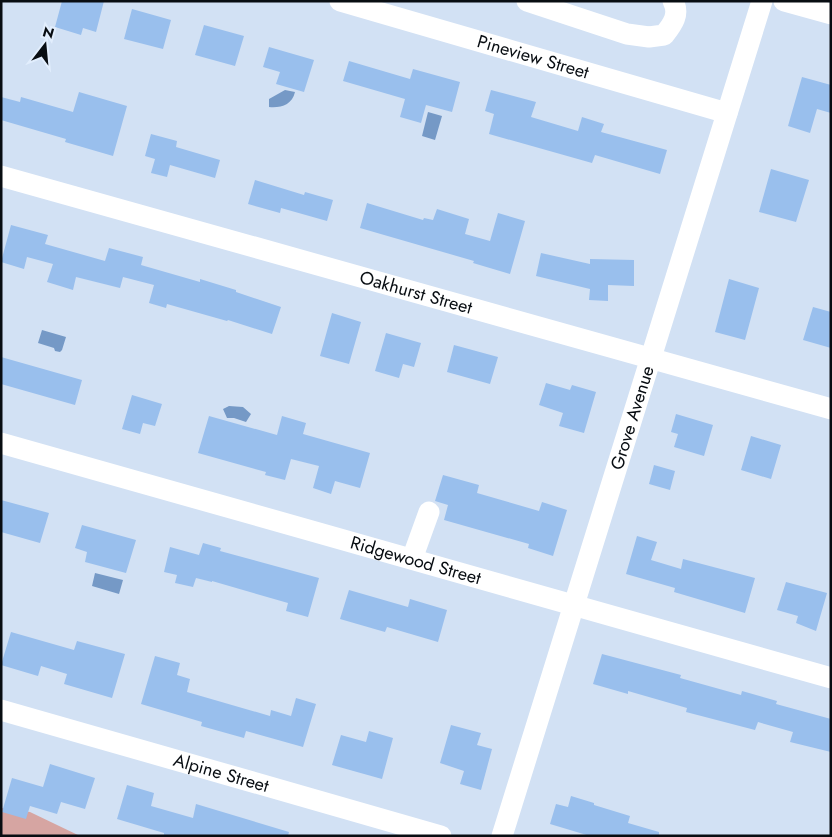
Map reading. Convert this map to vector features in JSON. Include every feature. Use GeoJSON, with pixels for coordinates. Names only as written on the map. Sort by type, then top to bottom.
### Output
{"type":"FeatureCollection","features":[{"type":"Feature","properties":{"kind":"street","name":"Pineview Street"},"geometry":{"type":"LineString","coordinates":[[340,1],[727,113]]}},
{"type":"Feature","properties":{"kind":"street"},"geometry":{"type":"LineString","coordinates":[[376,1],[400,19]]}},
{"type":"Feature","properties":{"kind":"street"},"geometry":{"type":"LineString","coordinates":[[527,1],[627,34],[649,37],[664,35],[674,23],[676,8],[673,1]]}},
{"type":"Feature","properties":{"kind":"street","name":"Grove Avenue"},"geometry":{"type":"LineString","coordinates":[[502,836],[762,1]]}},
{"type":"Feature","properties":{"kind":"street"},"geometry":{"type":"LineString","coordinates":[[784,1],[831,14]]}},
{"type":"Feature","properties":{"kind":"street","name":"Oakhurst Street"},"geometry":{"type":"LineString","coordinates":[[1,176],[831,409]]}},
{"type":"Feature","properties":{"kind":"street","name":"Ridgewood Street"},"geometry":{"type":"LineString","coordinates":[[1,443],[831,678]]}},
{"type":"Feature","properties":{"kind":"street"},"geometry":{"type":"LineString","coordinates":[[412,559],[429,512]]}},
{"type":"Feature","properties":{"kind":"street","name":"Alpine Street"},"geometry":{"type":"LineString","coordinates":[[1,710],[441,836]]}},
{"type":"Feature","properties":{"kind":"shaded area"},"geometry":{"type":"Polygon","coordinates":[[[1,808],[30,812],[80,836],[1,836],[1,808]]]}},
{"type":"Feature","properties":{"kind":"water"},"geometry":{"type":"Polygon","coordinates":[[[285,90],[295,92],[289,103],[278,107],[269,107],[269,99],[285,90]]]}},
{"type":"Feature","properties":{"kind":"water"},"geometry":{"type":"Polygon","coordinates":[[[428,112],[442,116],[435,140],[422,136],[428,112]]]}},
{"type":"Feature","properties":{"kind":"water"},"geometry":{"type":"Polygon","coordinates":[[[42,330],[66,337],[60,352],[38,343],[42,330]]]}},
{"type":"Feature","properties":{"kind":"water"},"geometry":{"type":"Polygon","coordinates":[[[229,406],[243,407],[251,414],[246,422],[227,418],[223,409],[229,406]]]}},
{"type":"Feature","properties":{"kind":"water"},"geometry":{"type":"Polygon","coordinates":[[[95,573],[123,580],[119,594],[92,586],[95,573]]]}},
{"type":"Feature","properties":{"kind":"building"},"geometry":{"type":"Polygon","coordinates":[[[62,1],[104,1],[96,32],[83,28],[81,35],[55,27],[62,1]]]}},
{"type":"Feature","properties":{"kind":"building"},"geometry":{"type":"Polygon","coordinates":[[[132,9],[171,20],[163,49],[124,39],[132,9]]]}},
{"type":"Feature","properties":{"kind":"building"},"geometry":{"type":"Polygon","coordinates":[[[204,25],[244,36],[235,66],[195,55],[204,25]]]}},
{"type":"Feature","properties":{"kind":"building"},"geometry":{"type":"Polygon","coordinates":[[[269,47],[314,60],[304,92],[276,84],[280,72],[263,67],[269,47]]]}},
{"type":"Feature","properties":{"kind":"building"},"geometry":{"type":"Polygon","coordinates":[[[349,61],[410,79],[413,69],[460,82],[452,112],[426,105],[421,123],[400,117],[405,99],[343,81],[349,61]]]}},
{"type":"Feature","properties":{"kind":"building"},"geometry":{"type":"Polygon","coordinates":[[[802,77],[831,85],[831,113],[817,109],[810,133],[788,126],[802,77]]]}},
{"type":"Feature","properties":{"kind":"building"},"geometry":{"type":"Polygon","coordinates":[[[491,90],[536,102],[531,117],[578,131],[582,117],[604,124],[601,132],[667,150],[660,174],[595,155],[592,163],[489,134],[494,114],[485,111],[491,90]]]}},
{"type":"Feature","properties":{"kind":"building"},"geometry":{"type":"Polygon","coordinates":[[[79,92],[127,106],[113,156],[65,142],[66,139],[1,120],[1,97],[20,102],[21,97],[73,112],[79,92]]]}},
{"type":"Feature","properties":{"kind":"building"},"geometry":{"type":"Polygon","coordinates":[[[151,134],[177,141],[176,147],[220,160],[215,178],[170,165],[167,177],[151,173],[155,159],[145,156],[151,134]]]}},
{"type":"Feature","properties":{"kind":"building"},"geometry":{"type":"Polygon","coordinates":[[[771,169],[809,180],[796,222],[759,212],[771,169]]]}},
{"type":"Feature","properties":{"kind":"building"},"geometry":{"type":"Polygon","coordinates":[[[255,180],[304,195],[305,192],[333,200],[327,221],[281,208],[280,213],[248,204],[255,180]]]}},
{"type":"Feature","properties":{"kind":"building"},"geometry":{"type":"Polygon","coordinates":[[[367,203],[423,220],[424,218],[433,220],[437,209],[469,219],[465,234],[490,241],[498,213],[525,221],[510,274],[473,263],[474,261],[360,228],[367,203]]]}},
{"type":"Feature","properties":{"kind":"building"},"geometry":{"type":"Polygon","coordinates":[[[11,225],[48,235],[45,244],[105,261],[109,248],[143,257],[141,265],[200,282],[200,279],[281,307],[272,334],[167,304],[166,308],[149,303],[154,285],[123,277],[120,288],[76,277],[73,290],[47,282],[53,264],[27,257],[24,269],[1,262],[11,225]]]}},
{"type":"Feature","properties":{"kind":"building"},"geometry":{"type":"Polygon","coordinates":[[[541,253],[590,264],[590,259],[634,260],[634,286],[608,285],[608,301],[589,300],[590,289],[536,276],[541,253]]]}},
{"type":"Feature","properties":{"kind":"building"},"geometry":{"type":"Polygon","coordinates":[[[729,279],[759,288],[745,340],[715,332],[729,279]]]}},
{"type":"Feature","properties":{"kind":"building"},"geometry":{"type":"Polygon","coordinates":[[[813,307],[831,312],[831,348],[803,340],[813,307]]]}},
{"type":"Feature","properties":{"kind":"building"},"geometry":{"type":"Polygon","coordinates":[[[332,313],[361,322],[349,364],[320,356],[332,313]]]}},
{"type":"Feature","properties":{"kind":"building"},"geometry":{"type":"Polygon","coordinates":[[[386,333],[421,343],[414,367],[403,364],[399,378],[375,371],[386,333]]]}},
{"type":"Feature","properties":{"kind":"building"},"geometry":{"type":"Polygon","coordinates":[[[454,345],[498,357],[490,384],[447,372],[454,345]]]}},
{"type":"Feature","properties":{"kind":"building"},"geometry":{"type":"Polygon","coordinates":[[[1,357],[82,380],[75,405],[1,384],[1,357]]]}},
{"type":"Feature","properties":{"kind":"building"},"geometry":{"type":"Polygon","coordinates":[[[546,383],[570,390],[572,385],[596,392],[584,433],[559,426],[563,413],[539,405],[546,383]]]}},
{"type":"Feature","properties":{"kind":"building"},"geometry":{"type":"Polygon","coordinates":[[[132,395],[162,404],[155,426],[143,423],[140,434],[122,429],[132,395]]]}},
{"type":"Feature","properties":{"kind":"building"},"geometry":{"type":"Polygon","coordinates":[[[676,414],[713,425],[704,456],[674,447],[678,434],[671,432],[676,414]]]}},
{"type":"Feature","properties":{"kind":"building"},"geometry":{"type":"Polygon","coordinates":[[[209,416],[277,435],[282,416],[306,423],[303,434],[370,453],[360,488],[335,481],[331,494],[313,488],[319,466],[291,459],[285,480],[265,475],[266,472],[198,453],[209,416]]]}},
{"type":"Feature","properties":{"kind":"building"},"geometry":{"type":"Polygon","coordinates":[[[751,436],[781,445],[771,479],[741,470],[751,436]]]}},
{"type":"Feature","properties":{"kind":"building"},"geometry":{"type":"Polygon","coordinates":[[[654,465],[675,471],[670,490],[649,484],[654,465]]]}},
{"type":"Feature","properties":{"kind":"building"},"geometry":{"type":"Polygon","coordinates":[[[443,475],[479,485],[477,493],[539,511],[542,502],[567,510],[553,556],[528,548],[529,544],[444,520],[448,505],[435,501],[443,475]]]}},
{"type":"Feature","properties":{"kind":"building"},"geometry":{"type":"Polygon","coordinates":[[[1,500],[49,513],[40,543],[1,532],[1,500]]]}},
{"type":"Feature","properties":{"kind":"building"},"geometry":{"type":"Polygon","coordinates":[[[82,525],[136,540],[126,573],[85,562],[87,552],[75,548],[82,525]]]}},
{"type":"Feature","properties":{"kind":"building"},"geometry":{"type":"Polygon","coordinates":[[[637,536],[657,542],[651,560],[681,569],[683,559],[755,578],[745,613],[674,592],[675,588],[626,574],[637,536]]]}},
{"type":"Feature","properties":{"kind":"building"},"geometry":{"type":"Polygon","coordinates":[[[203,543],[221,548],[220,551],[319,578],[308,617],[286,611],[288,603],[212,581],[196,578],[193,587],[175,583],[177,575],[164,572],[170,547],[199,555],[203,543]]]}},
{"type":"Feature","properties":{"kind":"building"},"geometry":{"type":"Polygon","coordinates":[[[786,582],[827,593],[816,631],[796,623],[798,616],[777,610],[786,582]]]}},
{"type":"Feature","properties":{"kind":"building"},"geometry":{"type":"Polygon","coordinates":[[[349,590],[408,607],[410,599],[447,610],[438,642],[387,627],[385,632],[340,619],[349,590]]]}},
{"type":"Feature","properties":{"kind":"building"},"geometry":{"type":"Polygon","coordinates":[[[11,632],[74,650],[77,641],[125,654],[112,698],[64,684],[67,674],[41,666],[38,676],[1,665],[11,632]]]}},
{"type":"Feature","properties":{"kind":"building"},"geometry":{"type":"Polygon","coordinates":[[[602,654],[681,675],[680,678],[741,695],[742,691],[777,701],[776,704],[831,719],[831,752],[790,742],[793,732],[758,722],[755,730],[686,712],[687,708],[628,691],[628,694],[593,684],[602,654]]]}},
{"type":"Feature","properties":{"kind":"building"},"geometry":{"type":"Polygon","coordinates":[[[155,656],[180,663],[177,675],[190,679],[187,692],[270,716],[271,710],[291,716],[296,698],[316,704],[303,747],[246,731],[244,738],[201,726],[202,722],[141,704],[155,656]]]}},
{"type":"Feature","properties":{"kind":"building"},"geometry":{"type":"Polygon","coordinates":[[[451,725],[481,733],[477,745],[492,749],[481,790],[460,784],[464,771],[440,763],[451,725]]]}},
{"type":"Feature","properties":{"kind":"building"},"geometry":{"type":"Polygon","coordinates":[[[369,731],[393,738],[382,779],[332,765],[341,735],[366,742],[369,731]]]}},
{"type":"Feature","properties":{"kind":"building"},"geometry":{"type":"Polygon","coordinates":[[[50,764],[95,778],[85,809],[61,802],[57,814],[30,806],[26,819],[2,812],[12,778],[43,787],[50,764]]]}},
{"type":"Feature","properties":{"kind":"building"},"geometry":{"type":"Polygon","coordinates":[[[127,785],[154,793],[151,806],[193,818],[196,804],[289,832],[288,836],[164,836],[164,833],[117,819],[127,785]]]}},
{"type":"Feature","properties":{"kind":"building"},"geometry":{"type":"Polygon","coordinates":[[[571,796],[630,816],[628,823],[659,832],[659,836],[590,836],[550,824],[556,804],[568,807],[571,796]]]}}]}
